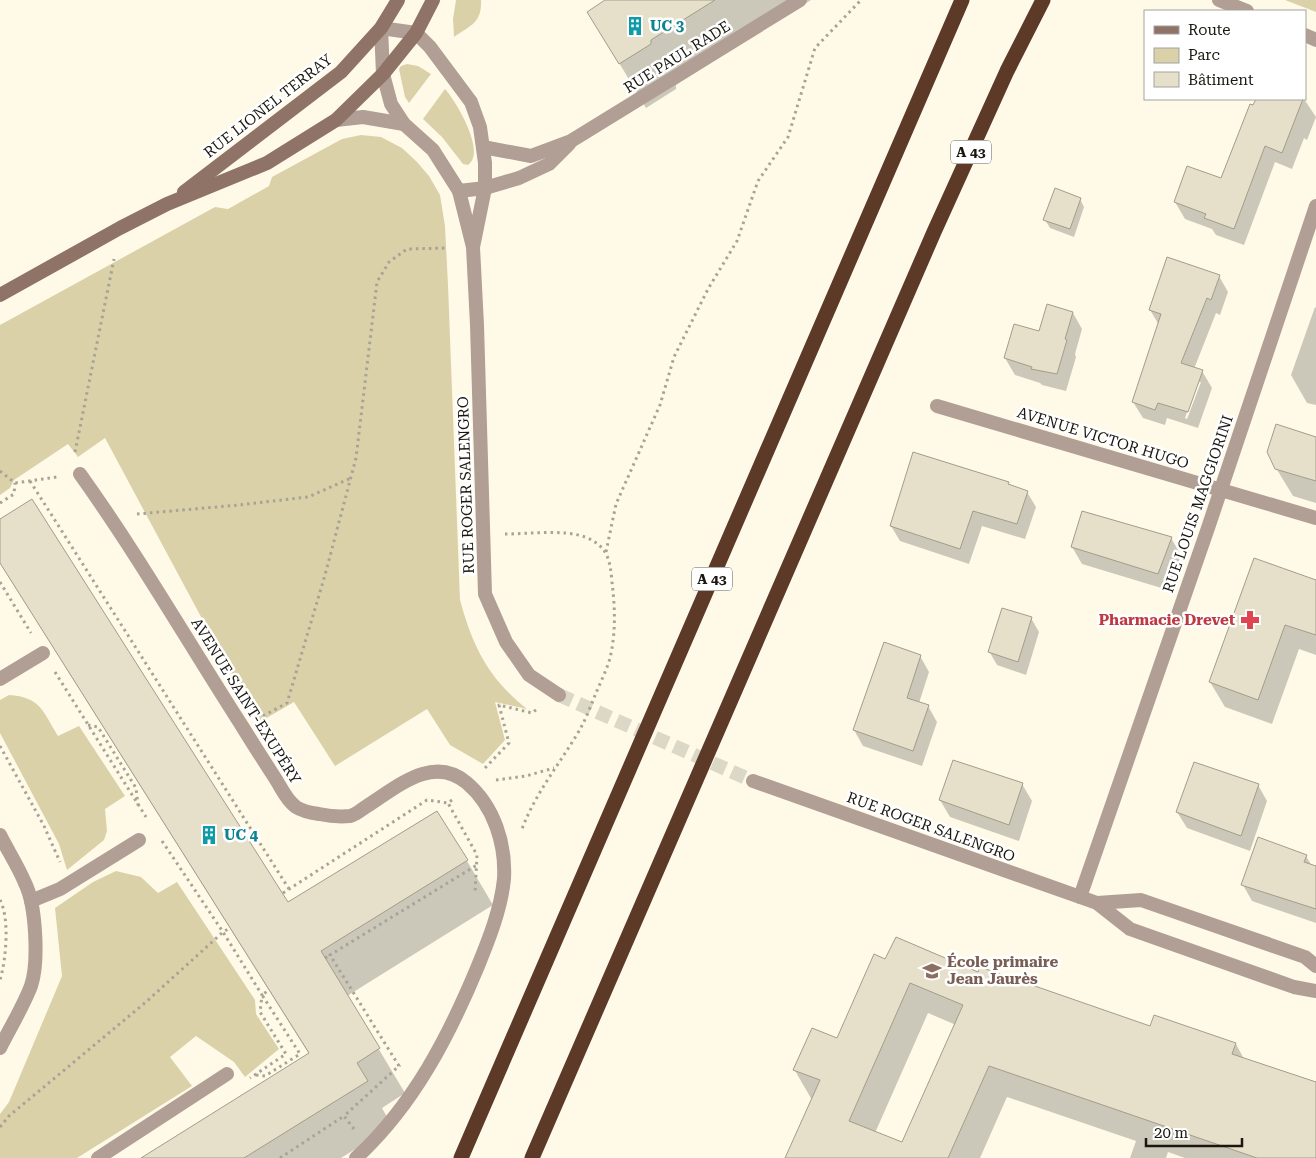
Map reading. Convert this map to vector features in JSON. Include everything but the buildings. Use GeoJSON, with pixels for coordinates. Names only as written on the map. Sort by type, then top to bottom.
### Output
{"type":"FeatureCollection","features":[{"type":"Feature","properties":{"kind":"highway","name":"A 43"},"geometry":{"type":"LineString","coordinates":[[461,1158],[962,0]]}},
{"type":"Feature","properties":{"kind":"highway","name":"A 43"},"geometry":{"type":"LineString","coordinates":[[532,1158],[926,250],[1007,71],[1036,0]]}},
{"type":"Feature","properties":{"kind":"highway"},"geometry":{"type":"LineString","coordinates":[[1007,71],[1043,0]]}},
{"type":"Feature","properties":{"kind":"main road","name":"RUE LIONEL TERRAY"},"geometry":{"type":"LineString","coordinates":[[167,204],[341,72],[381,28],[398,0]]}},
{"type":"Feature","properties":{"kind":"main road","name":"RUE LIONEL TERRAY"},"geometry":{"type":"LineString","coordinates":[[0,295],[167,204],[266,163],[336,120],[383,74],[416,33],[433,0]]}},
{"type":"Feature","properties":{"kind":"street","name":"RUE PAUL RADE"},"geometry":{"type":"LineString","coordinates":[[483,147],[531,156],[571,141],[800,0]]}},
{"type":"Feature","properties":{"kind":"street"},"geometry":{"type":"LineString","coordinates":[[1219,0],[1244,10]]}},
{"type":"Feature","properties":{"kind":"street"},"geometry":{"type":"LineString","coordinates":[[381,28],[416,33]]}},
{"type":"Feature","properties":{"kind":"street","name":"RUE ROGER SALENGRO"},"geometry":{"type":"LineString","coordinates":[[381,28],[383,74],[391,104],[404,124],[433,150],[460,192],[473,247],[486,594],[506,642],[529,675],[559,695]]}},
{"type":"Feature","properties":{"kind":"street","name":"RUE ROGER SALENGRO"},"geometry":{"type":"LineString","coordinates":[[416,33],[430,47],[471,102],[480,127],[485,188],[473,247]]}},
{"type":"Feature","properties":{"kind":"street"},"geometry":{"type":"LineString","coordinates":[[336,120],[363,118],[404,124]]}},
{"type":"Feature","properties":{"kind":"street","name":"RUE PAUL RADE"},"geometry":{"type":"LineString","coordinates":[[460,192],[485,188],[520,178],[549,164],[571,141]]}},
{"type":"Feature","properties":{"kind":"street","name":"RUE LOUIS MAGGIORINI"},"geometry":{"type":"LineString","coordinates":[[1080,897],[1221,490],[1316,206]]}},
{"type":"Feature","properties":{"kind":"street","name":"AVENUE VICTOR HUGO"},"geometry":{"type":"LineString","coordinates":[[938,406],[1316,518]]}},
{"type":"Feature","properties":{"kind":"street","name":"AVENUE SAINT-EXUPÉRY"},"geometry":{"type":"LineString","coordinates":[[80,474],[111,517],[286,796],[296,807],[309,813],[330,816],[352,816],[415,776],[441,771],[456,774],[469,784],[485,804],[496,823],[502,848],[504,878],[499,907],[490,936],[459,1012],[420,1082],[396,1116],[356,1158]]}},
{"type":"Feature","properties":{"kind":"street"},"geometry":{"type":"LineString","coordinates":[[0,679],[43,653]]}},
{"type":"Feature","properties":{"kind":"street","name":"RUE ROGER SALENGRO"},"geometry":{"type":"LineString","coordinates":[[753,781],[1097,903],[1130,929],[1294,987],[1316,991]]}},
{"type":"Feature","properties":{"kind":"street"},"geometry":{"type":"LineString","coordinates":[[0,835],[26,884],[35,937],[35,961],[31,985],[0,1048]]}},
{"type":"Feature","properties":{"kind":"street"},"geometry":{"type":"LineString","coordinates":[[30,900],[60,889],[139,840]]}},
{"type":"Feature","properties":{"kind":"street","name":"RUE ROGER SALENGRO"},"geometry":{"type":"LineString","coordinates":[[1097,903],[1141,900],[1305,957],[1316,966]]}},
{"type":"Feature","properties":{"kind":"street"},"geometry":{"type":"LineString","coordinates":[[98,1158],[227,1074]]}},
{"type":"Feature","properties":{"kind":"path"},"geometry":{"type":"LineString","coordinates":[[606,552],[616,504],[660,405],[674,357],[708,289],[736,241],[758,181],[788,137],[815,48],[861,0]]}},
{"type":"Feature","properties":{"kind":"path"},"geometry":{"type":"LineString","coordinates":[[0,471],[15,483],[80,474],[75,460],[76,445],[120,228]]}},
{"type":"Feature","properties":{"kind":"path"},"geometry":{"type":"LineString","coordinates":[[242,727],[287,703],[325,575],[356,458],[378,282],[389,262],[407,249],[473,247]]}},
{"type":"Feature","properties":{"kind":"path"},"geometry":{"type":"LineString","coordinates":[[111,517],[308,497],[351,478]]}},
{"type":"Feature","properties":{"kind":"path"},"geometry":{"type":"LineString","coordinates":[[30,481],[289,888]]}},
{"type":"Feature","properties":{"kind":"path"},"geometry":{"type":"LineString","coordinates":[[0,503],[14,494],[15,483]]}},
{"type":"Feature","properties":{"kind":"path"},"geometry":{"type":"LineString","coordinates":[[483,535],[567,534],[584,537],[596,543],[606,552],[610,564],[615,602],[614,631],[610,658],[580,730],[537,796],[520,834]]}},
{"type":"Feature","properties":{"kind":"path"},"geometry":{"type":"LineString","coordinates":[[0,582],[87,725],[149,822]]}},
{"type":"Feature","properties":{"kind":"path"},"geometry":{"type":"LineString","coordinates":[[448,803],[510,743],[499,705],[532,712]]}},
{"type":"Feature","properties":{"kind":"path"},"geometry":{"type":"LineString","coordinates":[[87,725],[98,727],[136,788],[139,806]]}},
{"type":"Feature","properties":{"kind":"path"},"geometry":{"type":"LineString","coordinates":[[0,746],[44,826],[63,870]]}},
{"type":"Feature","properties":{"kind":"path"},"geometry":{"type":"LineString","coordinates":[[480,773],[496,780],[526,776],[554,768]]}},
{"type":"Feature","properties":{"kind":"path"},"geometry":{"type":"LineString","coordinates":[[283,893],[427,800],[448,803]]}},
{"type":"Feature","properties":{"kind":"path"},"geometry":{"type":"LineString","coordinates":[[448,803],[477,855],[475,898]]}},
{"type":"Feature","properties":{"kind":"path"},"geometry":{"type":"LineString","coordinates":[[160,838],[223,932]]}},
{"type":"Feature","properties":{"kind":"path"},"geometry":{"type":"LineString","coordinates":[[325,958],[477,865]]}},
{"type":"Feature","properties":{"kind":"path"},"geometry":{"type":"LineString","coordinates":[[0,900],[5,927],[5,965],[0,980]]}},
{"type":"Feature","properties":{"kind":"path"},"geometry":{"type":"LineString","coordinates":[[0,1127],[9,1116],[146,1002],[223,932],[230,928]]}},
{"type":"Feature","properties":{"kind":"path"},"geometry":{"type":"LineString","coordinates":[[330,955],[399,1066]]}},
{"type":"Feature","properties":{"kind":"path"},"geometry":{"type":"LineString","coordinates":[[255,1074],[265,1076],[300,1054],[262,994],[269,990]]}},
{"type":"Feature","properties":{"kind":"path"},"geometry":{"type":"LineString","coordinates":[[280,1158],[344,1116],[406,1060]]}},
{"type":"Feature","properties":{"kind":"path"},"geometry":{"type":"LineString","coordinates":[[344,1116],[368,1147]]}},
{"type":"Feature","properties":{"kind":"green space"},"geometry":{"type":"Polygon","coordinates":[[[456,0],[481,0],[481,8],[480,14],[474,23],[454,37],[453,19],[456,0]]]}},
{"type":"Feature","properties":{"kind":"green space"},"geometry":{"type":"Polygon","coordinates":[[[1285,0],[1316,0],[1316,12],[1285,0]]]}},
{"type":"Feature","properties":{"kind":"green space"},"geometry":{"type":"Polygon","coordinates":[[[407,64],[418,66],[431,74],[409,103],[405,97],[399,69],[407,64]]]}},
{"type":"Feature","properties":{"kind":"green space"},"geometry":{"type":"Polygon","coordinates":[[[445,89],[462,115],[472,139],[473,159],[468,165],[463,164],[442,137],[423,119],[445,89]]]}},
{"type":"Feature","properties":{"kind":"green space"},"geometry":{"type":"Polygon","coordinates":[[[361,135],[381,137],[402,148],[429,176],[440,195],[445,226],[448,285],[460,600],[470,632],[484,660],[502,686],[527,709],[495,702],[505,740],[483,764],[450,745],[427,709],[335,766],[294,702],[258,723],[105,438],[78,457],[68,444],[14,480],[10,488],[0,495],[0,325],[215,207],[228,209],[269,186],[272,177],[342,139],[361,135]]]}},
{"type":"Feature","properties":{"kind":"green space"},"geometry":{"type":"Polygon","coordinates":[[[9,695],[28,699],[40,707],[58,736],[79,726],[125,796],[105,809],[107,831],[104,840],[67,870],[59,844],[0,733],[0,700],[9,695]]]}},
{"type":"Feature","properties":{"kind":"green space"},"geometry":{"type":"Polygon","coordinates":[[[116,871],[141,877],[158,893],[177,882],[255,1000],[256,1014],[279,1049],[245,1077],[234,1062],[196,1036],[170,1057],[192,1086],[77,1158],[0,1158],[0,1114],[9,1102],[62,976],[55,908],[93,882],[116,871]]]}},
{"type":"Feature","properties":{"kind":"tunnel"},"geometry":{"type":"LineString","coordinates":[[559,695],[753,781]]}},
{"type":"Feature","properties":{"kind":"place","name":"UC 3"},"geometry":{"type":"Point","coordinates":[635,26]}},
{"type":"Feature","properties":{"kind":"place","name":"Pharmacie Drevet"},"geometry":{"type":"Point","coordinates":[1250,620]}},
{"type":"Feature","properties":{"kind":"place","name":"UC 4"},"geometry":{"type":"Point","coordinates":[209,835]}},
{"type":"Feature","properties":{"kind":"place","name":"École primaire Jean Jaurès"},"geometry":{"type":"Point","coordinates":[932,971]}}]}
